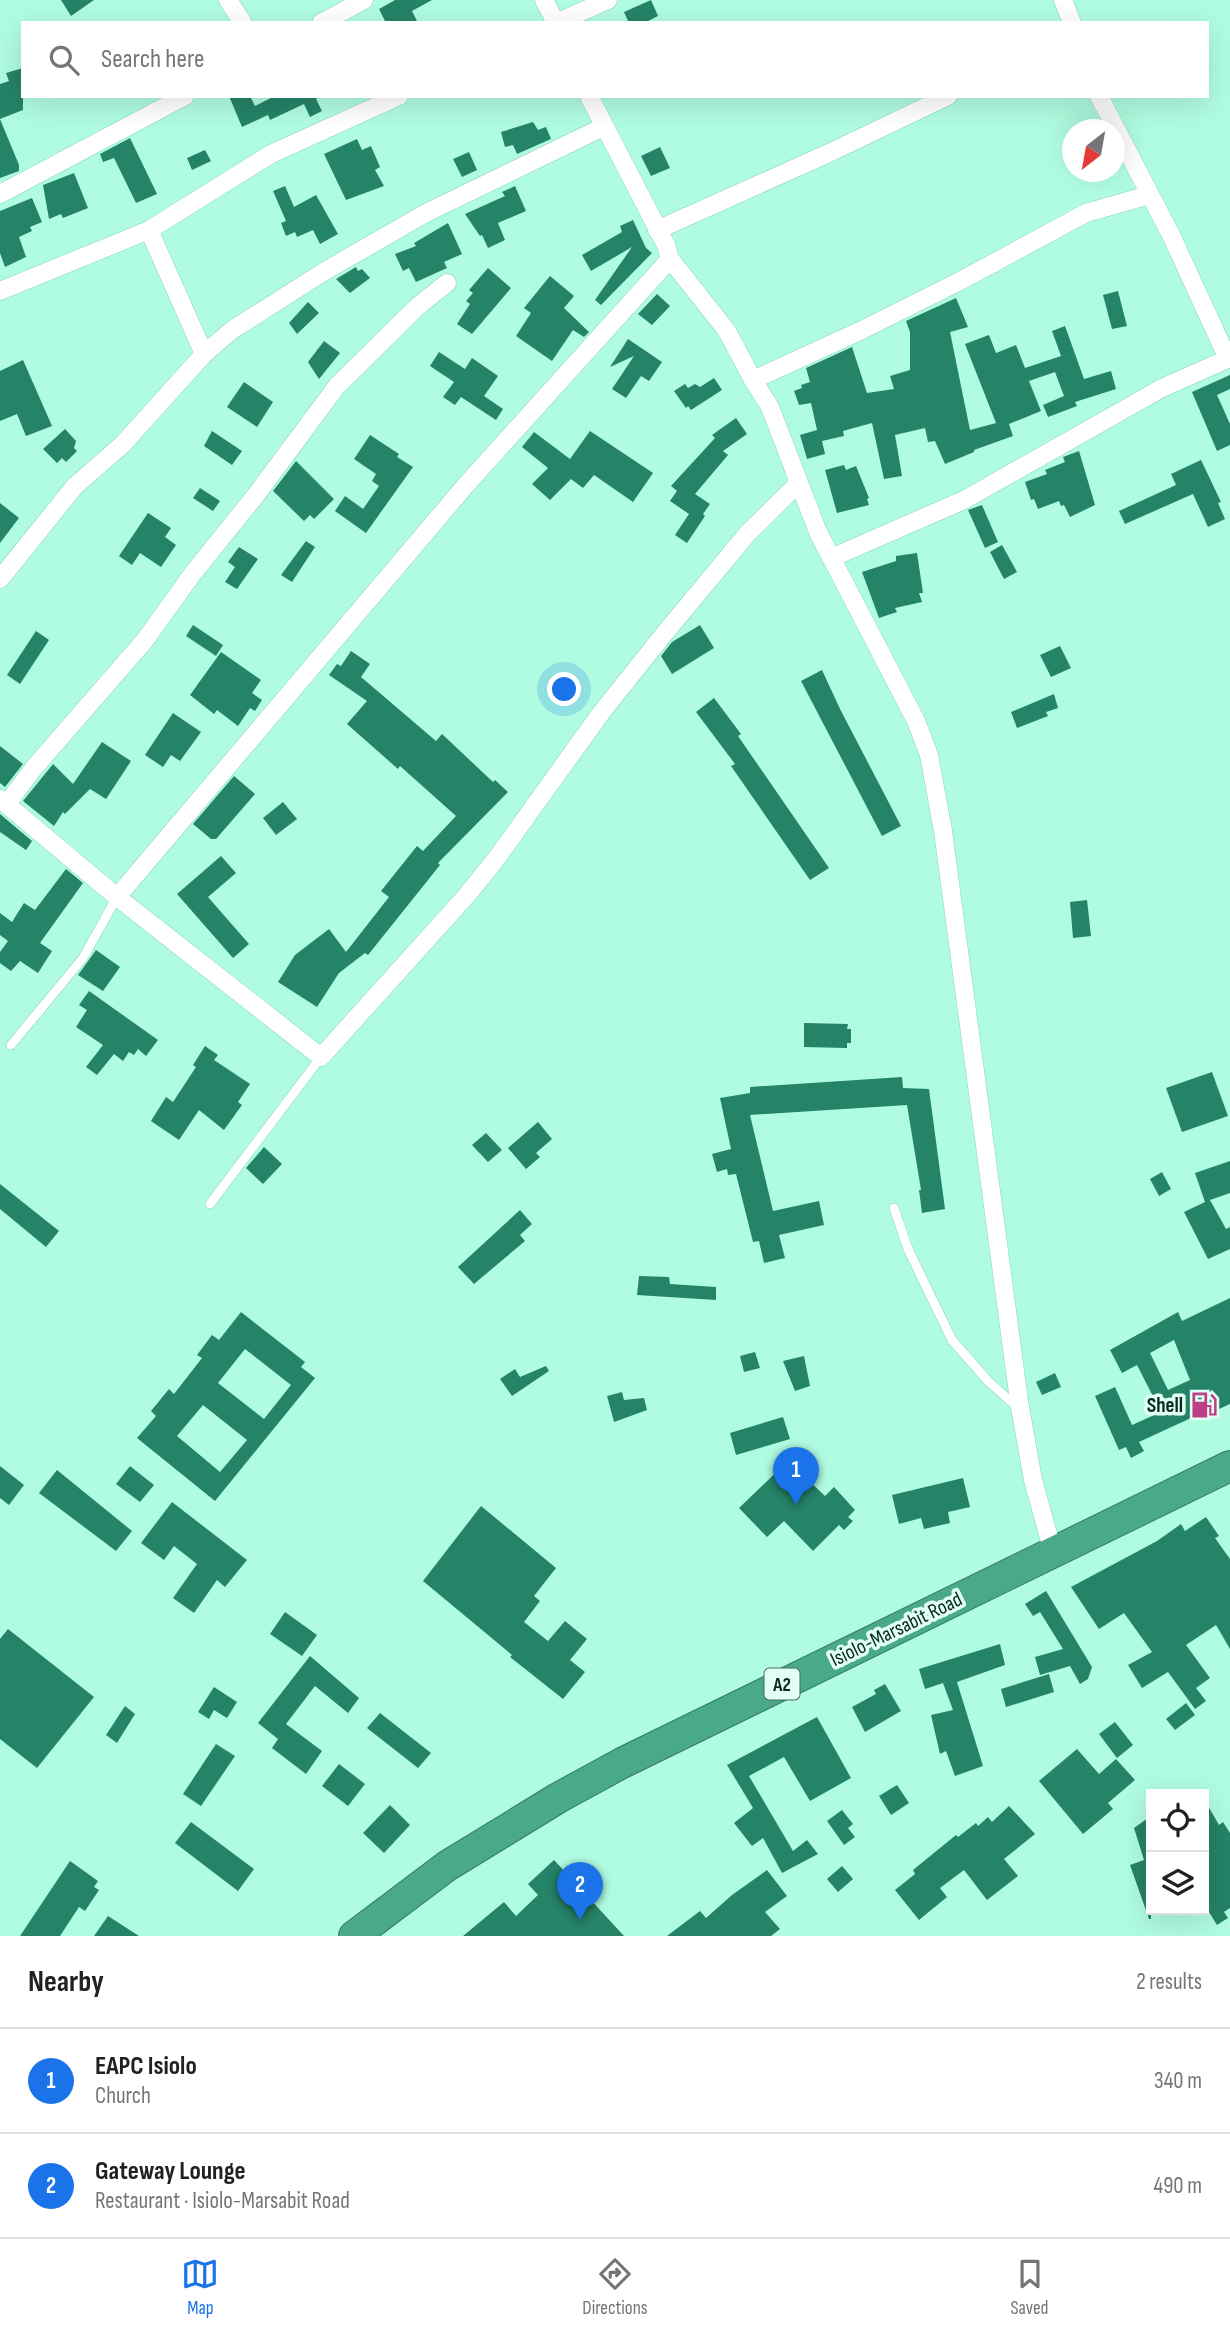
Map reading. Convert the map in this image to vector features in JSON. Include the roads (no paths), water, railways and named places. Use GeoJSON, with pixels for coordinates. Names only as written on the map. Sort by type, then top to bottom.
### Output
{"type":"FeatureCollection","features":[{"type":"Feature","properties":{"kind":"highway","name":"Isiolo-Marsabit Road"},"geometry":{"type":"LineString","coordinates":[[354,1936],[447,1866],[549,1803],[622,1763],[1230,1466]]}},
{"type":"Feature","properties":{"kind":"street"},"geometry":{"type":"LineString","coordinates":[[228,0],[242,21]]}},
{"type":"Feature","properties":{"kind":"street"},"geometry":{"type":"LineString","coordinates":[[325,21],[365,0]]}},
{"type":"Feature","properties":{"kind":"street"},"geometry":{"type":"LineString","coordinates":[[544,0],[555,21]]}},
{"type":"Feature","properties":{"kind":"street"},"geometry":{"type":"LineString","coordinates":[[561,21],[608,0]]}},
{"type":"Feature","properties":{"kind":"street"},"geometry":{"type":"LineString","coordinates":[[1063,0],[1071,21]]}},
{"type":"Feature","properties":{"kind":"street"},"geometry":{"type":"LineString","coordinates":[[0,194],[181,98]]}},
{"type":"Feature","properties":{"kind":"street"},"geometry":{"type":"LineString","coordinates":[[0,291],[149,230],[271,155],[395,98]]}},
{"type":"Feature","properties":{"kind":"street"},"geometry":{"type":"LineString","coordinates":[[590,98],[666,245],[670,258],[727,331],[770,407],[817,532],[916,721],[929,755],[943,831],[1020,1410],[1033,1480],[1053,1552]]}},
{"type":"Feature","properties":{"kind":"street"},"geometry":{"type":"LineString","coordinates":[[657,230],[944,98]]}},
{"type":"Feature","properties":{"kind":"street"},"geometry":{"type":"LineString","coordinates":[[831,558],[964,500],[1162,388],[1229,358],[1100,98]]}},
{"type":"Feature","properties":{"kind":"street"},"geometry":{"type":"LineString","coordinates":[[0,579],[75,485],[123,444],[204,354],[232,330],[270,304],[426,213],[603,127]]}},
{"type":"Feature","properties":{"kind":"street"},"geometry":{"type":"LineString","coordinates":[[753,380],[862,330],[1086,213],[1149,194]]}},
{"type":"Feature","properties":{"kind":"street"},"geometry":{"type":"LineString","coordinates":[[149,230],[204,354]]}},
{"type":"Feature","properties":{"kind":"street"},"geometry":{"type":"LineString","coordinates":[[117,897],[465,486],[670,258]]}},
{"type":"Feature","properties":{"kind":"street"},"geometry":{"type":"LineString","coordinates":[[447,282],[418,306],[337,386],[244,511],[193,573],[145,640],[3,802],[117,897],[321,1058],[467,895],[601,713],[664,634],[748,533],[799,483]]}},
{"type":"Feature","properties":{"kind":"lane"},"geometry":{"type":"LineString","coordinates":[[11,1045],[83,958],[117,897]]}},
{"type":"Feature","properties":{"kind":"lane"},"geometry":{"type":"LineString","coordinates":[[210,1204],[321,1058]]}},
{"type":"Feature","properties":{"kind":"lane"},"geometry":{"type":"LineString","coordinates":[[894,1208],[908,1250],[952,1340],[988,1381],[1020,1410]]}},
{"type":"Feature","properties":{"kind":"place","name":"Shell"},"geometry":{"type":"Point","coordinates":[1204,1405]}},
{"type":"Feature","properties":{"kind":"place","name":"EAPC Isiolo"},"geometry":{"type":"Point","coordinates":[796,1505]}},
{"type":"Feature","properties":{"kind":"place","name":"Gateway Lounge"},"geometry":{"type":"Point","coordinates":[580,1920]}}]}
